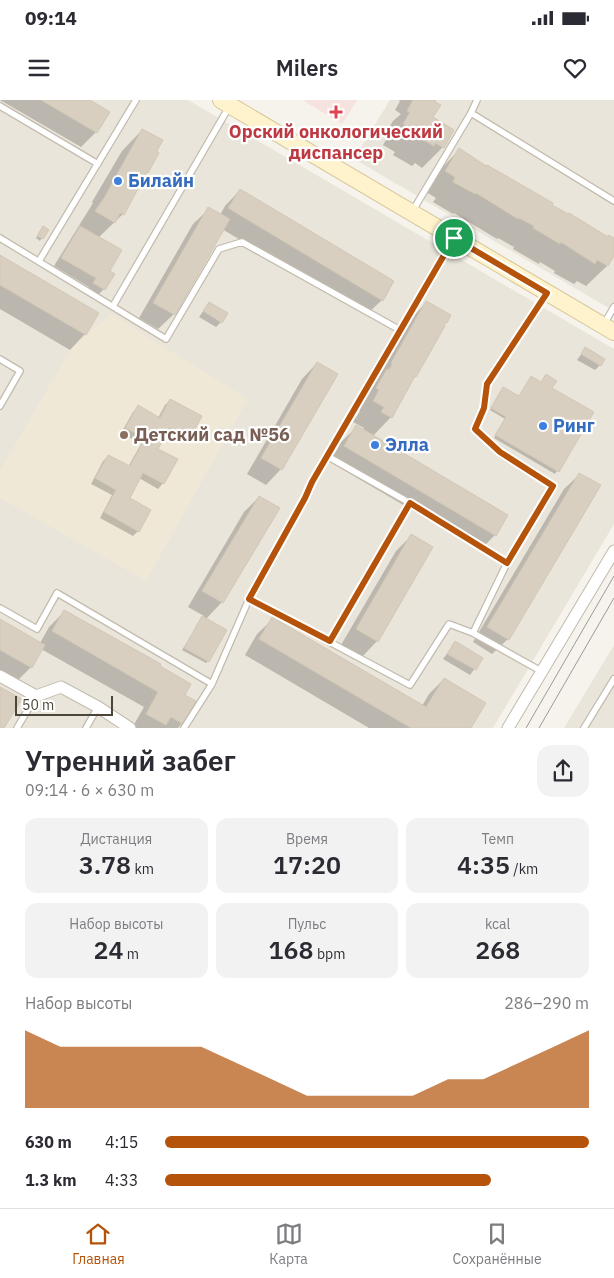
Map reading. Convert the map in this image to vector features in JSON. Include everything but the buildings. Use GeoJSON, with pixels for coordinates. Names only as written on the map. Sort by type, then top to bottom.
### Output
{"type":"FeatureCollection","features":[{"type":"Feature","properties":{"kind":"main road"},"geometry":{"type":"LineString","coordinates":[[225,102],[608,329]]}},
{"type":"Feature","properties":{"kind":"street"},"geometry":{"type":"LineString","coordinates":[[508,728],[614,551]]}},
{"type":"Feature","properties":{"kind":"street"},"geometry":{"type":"LineString","coordinates":[[0,676],[36,696],[60,687],[98,707],[130,728]]}},
{"type":"Feature","properties":{"kind":"lane"},"geometry":{"type":"LineString","coordinates":[[39,261],[136,100]]}},
{"type":"Feature","properties":{"kind":"lane"},"geometry":{"type":"LineString","coordinates":[[412,213],[477,100]]}},
{"type":"Feature","properties":{"kind":"lane"},"geometry":{"type":"LineString","coordinates":[[113,306],[225,102]]}},
{"type":"Feature","properties":{"kind":"lane"},"geometry":{"type":"LineString","coordinates":[[0,106],[98,164]]}},
{"type":"Feature","properties":{"kind":"lane"},"geometry":{"type":"LineString","coordinates":[[471,113],[614,201]]}},
{"type":"Feature","properties":{"kind":"lane"},"geometry":{"type":"LineString","coordinates":[[0,238],[166,339],[219,249],[242,242],[400,330]]}},
{"type":"Feature","properties":{"kind":"lane"},"geometry":{"type":"LineString","coordinates":[[184,728],[212,684],[249,599],[327,456],[454,238]]}},
{"type":"Feature","properties":{"kind":"lane"},"geometry":{"type":"LineString","coordinates":[[473,633],[507,563],[553,486],[500,452],[475,429],[484,408],[487,384],[547,293]]}},
{"type":"Feature","properties":{"kind":"lane"},"geometry":{"type":"LineString","coordinates":[[608,329],[614,307]]}},
{"type":"Feature","properties":{"kind":"lane"},"geometry":{"type":"LineString","coordinates":[[0,359],[20,371],[0,406]]}},
{"type":"Feature","properties":{"kind":"lane"},"geometry":{"type":"LineString","coordinates":[[327,456],[410,503],[507,563]]}},
{"type":"Feature","properties":{"kind":"lane"},"geometry":{"type":"LineString","coordinates":[[330,641],[410,503]]}},
{"type":"Feature","properties":{"kind":"lane"},"geometry":{"type":"LineString","coordinates":[[0,608],[36,629],[57,593],[212,684]]}},
{"type":"Feature","properties":{"kind":"lane"},"geometry":{"type":"LineString","coordinates":[[249,599],[410,685],[449,624],[473,633],[541,672]]}},
{"type":"Feature","properties":{"kind":"lane"},"geometry":{"type":"LineString","coordinates":[[584,728],[614,679]]}},
{"type":"Feature","properties":{"kind":"lane"},"geometry":{"type":"LineString","coordinates":[[17,728],[36,696]]}},
{"type":"Feature","properties":{"kind":"lane"},"geometry":{"type":"LineString","coordinates":[[86,728],[98,707]]}},
{"type":"Feature","properties":{"kind":"shaded area"},"geometry":{"type":"Polygon","coordinates":[[[0,100],[188,100],[614,349],[614,524],[493,728],[0,728],[0,100]]]}},
{"type":"Feature","properties":{"kind":"shaded area","name":"Орский онкологический диспансер"},"geometry":{"type":"Polygon","coordinates":[[[302,100],[357,100],[342,124],[302,100]]]}},
{"type":"Feature","properties":{"kind":"shaded area"},"geometry":{"type":"Polygon","coordinates":[[[390,100],[614,100],[614,311],[354,159],[390,100]]]}},
{"type":"Feature","properties":{"kind":"shaded area","name":"Детский сад №56"},"geometry":{"type":"Polygon","coordinates":[[[111,314],[248,399],[146,581],[0,498],[0,470],[72,347],[111,314]]]}},
{"type":"Feature","properties":{"kind":"shaded area"},"geometry":{"type":"Polygon","coordinates":[[[614,645],[614,728],[564,728],[614,645]]]}},
{"type":"Feature","properties":{"kind":"tram line"},"geometry":{"type":"LineString","coordinates":[[526,728],[614,576]]}},
{"type":"Feature","properties":{"kind":"tram line"},"geometry":{"type":"LineString","coordinates":[[539,728],[614,598]]}},
{"type":"Feature","properties":{"kind":"place","name":"Орский онкологический диспансер"},"geometry":{"type":"Point","coordinates":[336,112]}},
{"type":"Feature","properties":{"kind":"place","name":"Билайн"},"geometry":{"type":"Point","coordinates":[118,181]}},
{"type":"Feature","properties":{"kind":"place","name":"Ринг"},"geometry":{"type":"Point","coordinates":[543,426]}},
{"type":"Feature","properties":{"kind":"place","name":"Детский сад №56"},"geometry":{"type":"Point","coordinates":[124,435]}},
{"type":"Feature","properties":{"kind":"place","name":"Элла"},"geometry":{"type":"Point","coordinates":[375,445]}},
{"type":"Feature","properties":{"kind":"route"},"geometry":{"type":"LineString","coordinates":[[454,238],[547,293],[487,384],[484,408],[475,429],[500,452],[553,486],[507,563],[410,503],[330,641],[249,599],[312,482],[454,238]]}}]}
